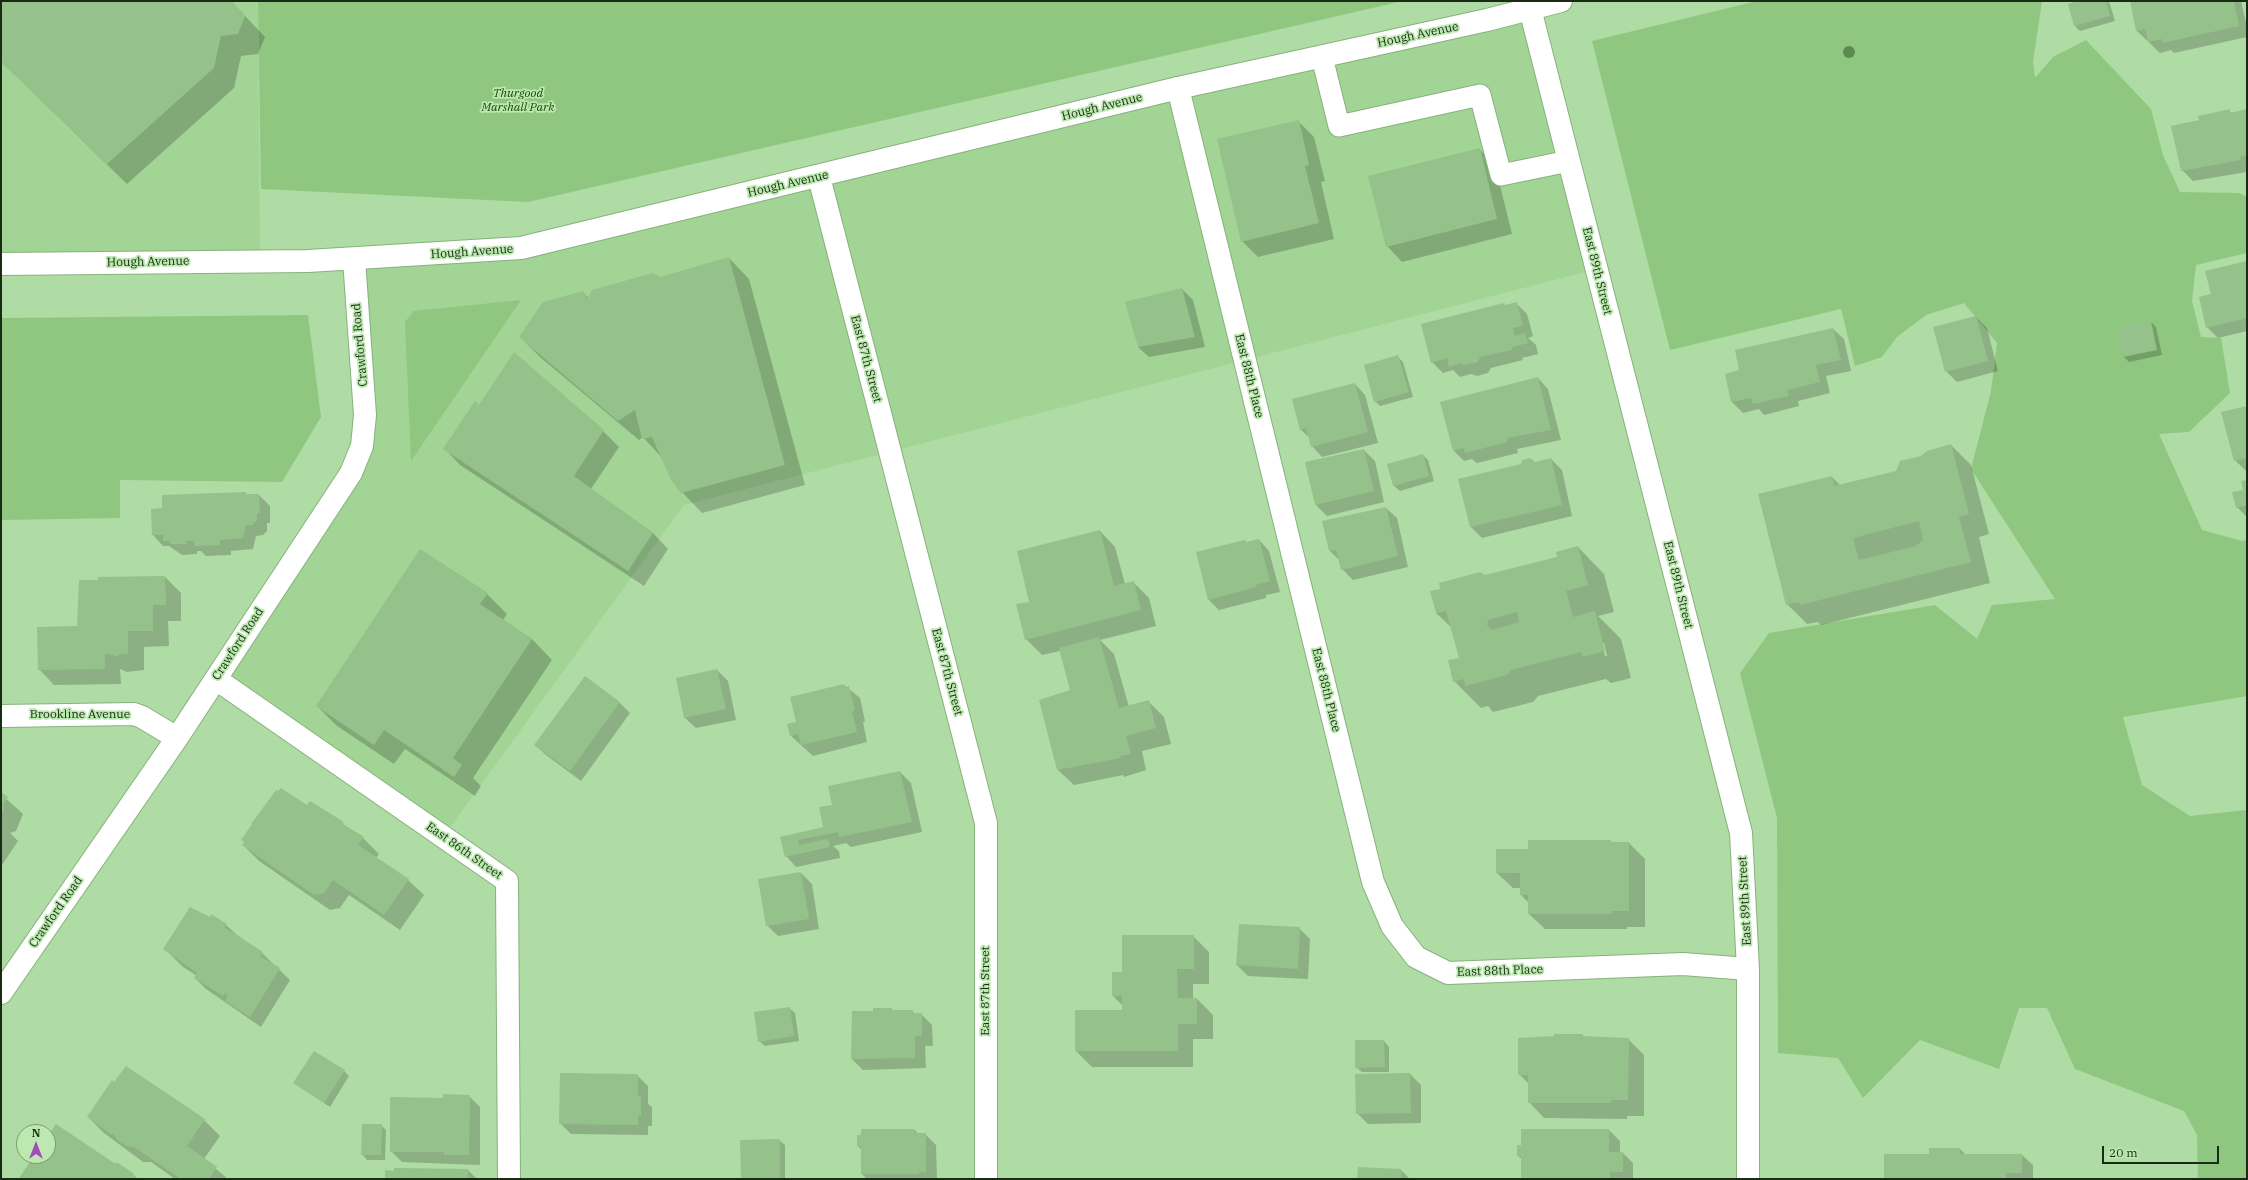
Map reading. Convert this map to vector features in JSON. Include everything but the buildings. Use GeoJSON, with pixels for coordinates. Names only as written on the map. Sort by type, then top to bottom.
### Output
{"type":"FeatureCollection","features":[{"type":"Feature","properties":{"kind":"street","name":"Hough Avenue"},"geometry":{"type":"LineString","coordinates":[[1,264],[354,259],[521,248],[819,177],[1178,88],[1322,57],[1529,5],[1561,1]]}},
{"type":"Feature","properties":{"kind":"street","name":"East 89th Street"},"geometry":{"type":"LineString","coordinates":[[1529,5],[1741,833],[1748,969],[1748,1179]]}},
{"type":"Feature","properties":{"kind":"street","name":"East 88th Place"},"geometry":{"type":"LineString","coordinates":[[1178,88],[1373,882],[1392,926],[1416,957],[1448,973],[1683,964],[1748,969]]}},
{"type":"Feature","properties":{"kind":"street","name":"East 87th Street"},"geometry":{"type":"LineString","coordinates":[[819,177],[986,823],[986,1179]]}},
{"type":"Feature","properties":{"kind":"street","name":"Crawford Road"},"geometry":{"type":"LineString","coordinates":[[1,993],[177,738],[351,473],[362,446],[366,415],[354,259]]}},
{"type":"Feature","properties":{"kind":"street","name":"East 86th Street"},"geometry":{"type":"LineString","coordinates":[[216,679],[507,882],[509,1179]]}},
{"type":"Feature","properties":{"kind":"street","name":"Brookline Avenue"},"geometry":{"type":"LineString","coordinates":[[1,716],[134,714],[142,717],[177,738]]}},
{"type":"Feature","properties":{"kind":"lane"},"geometry":{"type":"LineString","coordinates":[[1322,57],[1339,126],[1480,95],[1501,175],[1569,161]]}},
{"type":"Feature","properties":{"kind":"shaded area"},"geometry":{"type":"Polygon","coordinates":[[[1,1],[258,1],[260,261],[1,264],[1,1]]]}},
{"type":"Feature","properties":{"kind":"shaded area"},"geometry":{"type":"Polygon","coordinates":[[[1530,9],[1597,269],[684,505],[443,837],[216,679],[362,446],[354,259],[521,248],[1530,9]]]}},
{"type":"Feature","properties":{"kind":"green space","name":"Thurgood Marshall Park"},"geometry":{"type":"Polygon","coordinates":[[[258,1],[1403,1],[528,202],[261,189],[258,1]]]}},
{"type":"Feature","properties":{"kind":"green space"},"geometry":{"type":"Polygon","coordinates":[[[1757,1],[2042,1],[2033,62],[2035,78],[2053,57],[2086,40],[2151,109],[2163,155],[2180,192],[2239,193],[2247,197],[2247,253],[2196,265],[2192,301],[2201,337],[2221,338],[2230,393],[2189,432],[2159,434],[2202,530],[2242,541],[2247,540],[2247,696],[2123,717],[2142,785],[2190,816],[2247,810],[2247,1179],[2198,1179],[2197,1135],[2184,1111],[2075,1069],[2047,1008],[2019,1008],[1999,1069],[1920,1040],[1863,1098],[1838,1058],[1778,1053],[1777,818],[1740,673],[1769,633],[1935,605],[1977,639],[1992,605],[2055,599],[1971,469],[1991,391],[1997,343],[1964,303],[1926,315],[1897,337],[1882,357],[1855,366],[1841,309],[1670,350],[1592,41],[1757,1]]]}},
{"type":"Feature","properties":{"kind":"green space"},"geometry":{"type":"Polygon","coordinates":[[[521,300],[411,461],[405,322],[414,311],[521,300]]]}},
{"type":"Feature","properties":{"kind":"green space"},"geometry":{"type":"Polygon","coordinates":[[[308,315],[321,417],[282,482],[120,480],[120,518],[1,520],[1,318],[308,315]]]}}]}
